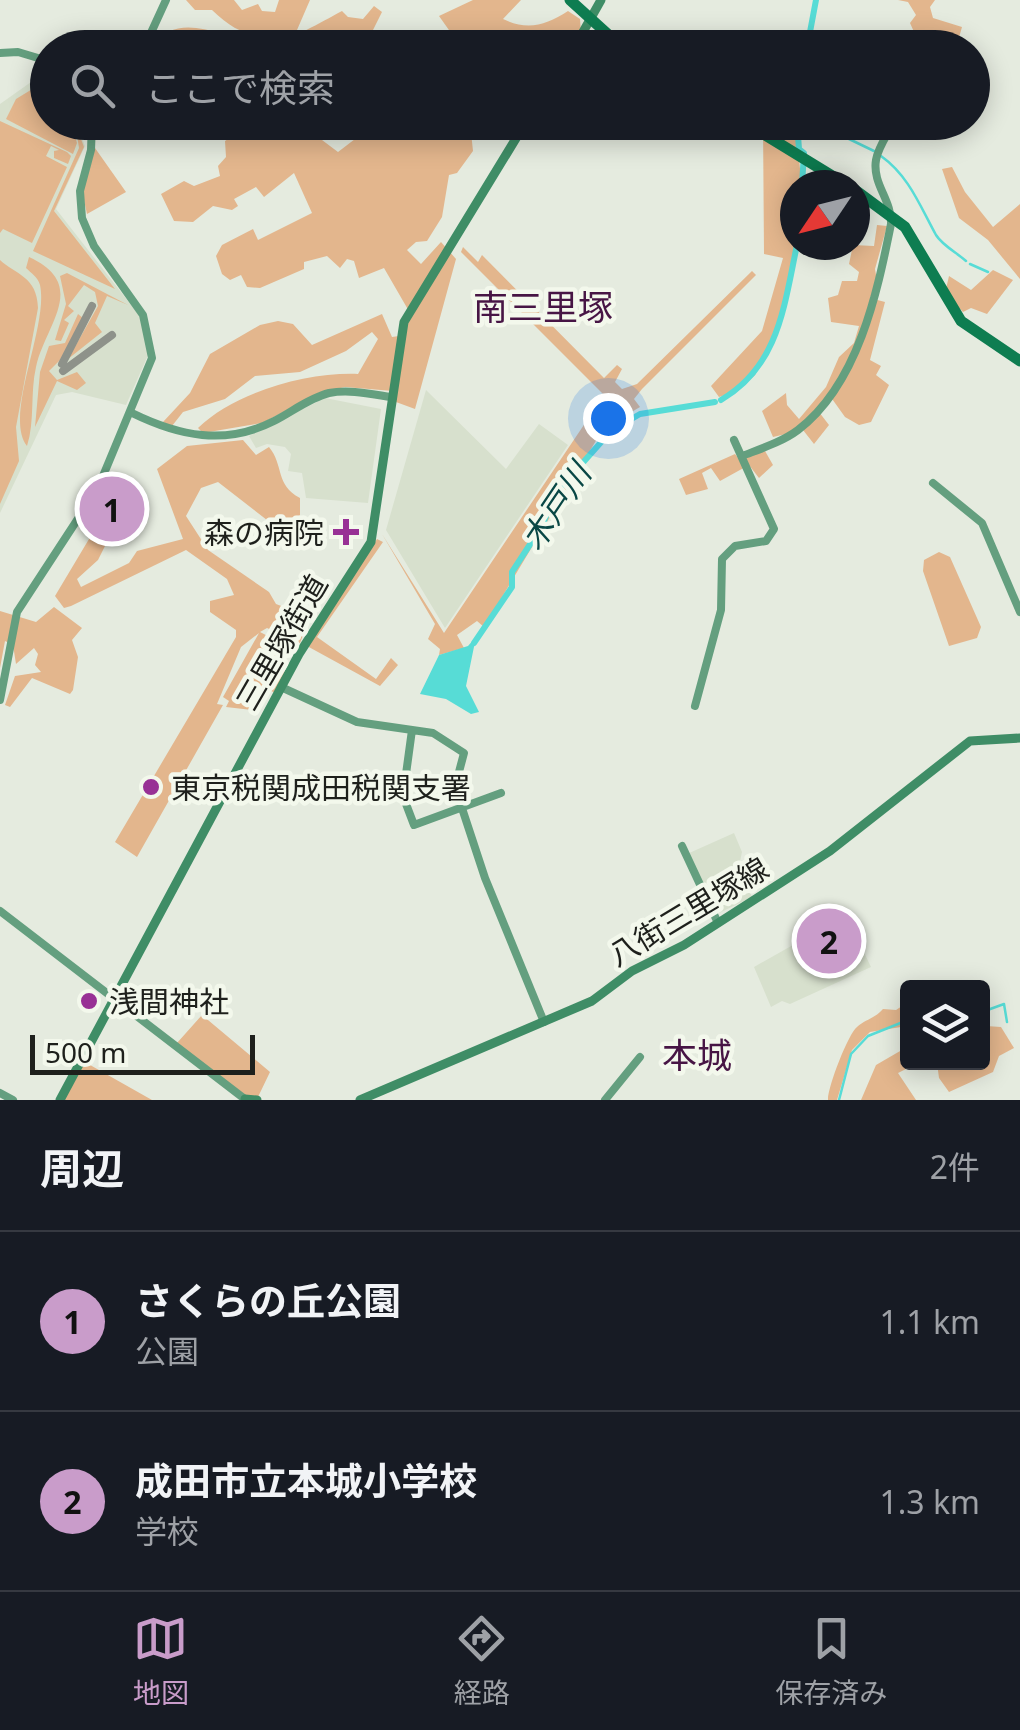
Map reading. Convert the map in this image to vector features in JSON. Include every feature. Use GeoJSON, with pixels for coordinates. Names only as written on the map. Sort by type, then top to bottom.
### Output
{"type":"FeatureCollection","features":[{"type":"Feature","properties":{"kind":"highway"},"geometry":{"type":"LineString","coordinates":[[570,0],[603,30]]}},
{"type":"Feature","properties":{"kind":"highway"},"geometry":{"type":"LineString","coordinates":[[774,140],[823,170]]}},
{"type":"Feature","properties":{"kind":"highway"},"geometry":{"type":"LineString","coordinates":[[870,200],[909,232],[957,317],[1020,361]]}},
{"type":"Feature","properties":{"kind":"main road"},"geometry":{"type":"LineString","coordinates":[[586,30],[600,0]]}},
{"type":"Feature","properties":{"kind":"main road","name":"三里塚街道"},"geometry":{"type":"LineString","coordinates":[[60,1100],[281,686],[325,608],[371,542],[406,316],[515,140]]}},
{"type":"Feature","properties":{"kind":"main road","name":"八街三里塚線"},"geometry":{"type":"LineString","coordinates":[[360,1100],[592,1001],[636,968],[718,924],[830,851],[970,741],[1020,738]]}},
{"type":"Feature","properties":{"kind":"main road"},"geometry":{"type":"LineString","coordinates":[[245,1100],[257,1100]]}},
{"type":"Feature","properties":{"kind":"street"},"geometry":{"type":"LineString","coordinates":[[152,30],[166,0]]}},
{"type":"Feature","properties":{"kind":"street"},"geometry":{"type":"LineString","coordinates":[[0,54],[18,52],[30,56]]}},
{"type":"Feature","properties":{"kind":"street"},"geometry":{"type":"LineString","coordinates":[[0,700],[17,612],[98,488],[149,374],[153,349],[144,315],[94,246],[82,218],[80,190],[89,140]]}},
{"type":"Feature","properties":{"kind":"street"},"geometry":{"type":"LineString","coordinates":[[742,456],[800,428],[834,389],[864,331],[892,215],[878,184],[876,162],[886,140]]}},
{"type":"Feature","properties":{"kind":"street"},"geometry":{"type":"LineString","coordinates":[[132,413],[179,433],[219,437],[254,430],[326,394],[391,396]]}},
{"type":"Feature","properties":{"kind":"street"},"geometry":{"type":"LineString","coordinates":[[694,706],[721,610],[722,559],[732,548],[766,541],[774,529],[734,440]]}},
{"type":"Feature","properties":{"kind":"street"},"geometry":{"type":"LineString","coordinates":[[933,483],[982,522],[1020,612]]}},
{"type":"Feature","properties":{"kind":"street"},"geometry":{"type":"LineString","coordinates":[[281,686],[357,722],[434,733],[464,753],[455,784],[462,808],[485,878],[544,1022]]}},
{"type":"Feature","properties":{"kind":"street"},"geometry":{"type":"LineString","coordinates":[[412,730],[403,798],[413,824],[501,793]]}},
{"type":"Feature","properties":{"kind":"street"},"geometry":{"type":"LineString","coordinates":[[682,846],[718,924]]}},
{"type":"Feature","properties":{"kind":"street"},"geometry":{"type":"LineString","coordinates":[[0,910],[245,1100]]}},
{"type":"Feature","properties":{"kind":"street"},"geometry":{"type":"LineString","coordinates":[[605,1100],[640,1058]]}},
{"type":"Feature","properties":{"kind":"street"},"geometry":{"type":"LineString","coordinates":[[221,1100],[229,1088]]}},
{"type":"Feature","properties":{"kind":"street"},"geometry":{"type":"LineString","coordinates":[[0,1093],[12,1100]]}},
{"type":"Feature","properties":{"kind":"shaded area"},"geometry":{"type":"Polygon","coordinates":[[[186,0],[234,0],[242,10],[258,4],[262,11],[275,12],[279,0],[310,0],[297,30],[239,30],[212,10],[195,10],[186,0]]]}},
{"type":"Feature","properties":{"kind":"shaded area"},"geometry":{"type":"Polygon","coordinates":[[[473,0],[521,0],[503,19],[529,25],[544,23],[568,11],[580,19],[581,30],[449,30],[439,16],[473,0]]]}},
{"type":"Feature","properties":{"kind":"shaded area"},"geometry":{"type":"Polygon","coordinates":[[[898,0],[935,0],[930,7],[933,18],[962,27],[961,30],[913,30],[910,23],[916,15],[908,2],[898,0]]]}},
{"type":"Feature","properties":{"kind":"shaded area"},"geometry":{"type":"Polygon","coordinates":[[[374,6],[382,12],[373,30],[306,30],[342,11],[348,17],[363,19],[374,6]]]}},
{"type":"Feature","properties":{"kind":"shaded area"},"geometry":{"type":"Polygon","coordinates":[[[30,83],[30,140],[83,140],[85,146],[56,209],[142,319],[149,353],[126,405],[72,392],[56,395],[0,513],[0,104],[30,83]]]}},
{"type":"Feature","properties":{"kind":"shaded area"},"geometry":{"type":"Polygon","coordinates":[[[30,90],[30,132],[6,119],[16,99],[30,90]]]}},
{"type":"Feature","properties":{"kind":"shaded area"},"geometry":{"type":"Polygon","coordinates":[[[0,121],[30,135],[30,140],[41,140],[71,156],[68,164],[54,158],[54,151],[59,150],[51,146],[46,156],[67,167],[32,243],[3,229],[0,233],[0,121]]]}},
{"type":"Feature","properties":{"kind":"shaded area"},"geometry":{"type":"Polygon","coordinates":[[[46,140],[76,140],[73,154],[46,140]]]}},
{"type":"Feature","properties":{"kind":"shaded area"},"geometry":{"type":"Polygon","coordinates":[[[78,140],[81,140],[84,147],[54,211],[115,289],[33,251],[79,148],[78,140]]]}},
{"type":"Feature","properties":{"kind":"shaded area"},"geometry":{"type":"Polygon","coordinates":[[[322,140],[338,152],[354,140],[472,140],[473,151],[457,173],[449,175],[442,217],[427,241],[416,242],[407,250],[421,264],[441,242],[456,259],[415,409],[396,402],[393,391],[345,387],[322,392],[262,423],[203,433],[198,428],[231,404],[273,387],[317,377],[358,374],[378,339],[372,332],[346,351],[300,372],[255,376],[225,399],[183,412],[172,426],[163,422],[190,393],[210,354],[260,325],[278,321],[293,324],[312,345],[382,314],[392,337],[399,336],[410,313],[384,268],[359,278],[354,261],[347,259],[340,268],[327,256],[304,262],[304,269],[260,288],[247,287],[241,275],[230,280],[222,274],[216,256],[222,245],[253,229],[258,240],[312,213],[294,173],[264,197],[256,187],[234,199],[238,206],[232,210],[213,206],[193,222],[174,221],[161,194],[184,181],[194,186],[220,176],[218,166],[226,157],[225,141],[322,140]]]}},
{"type":"Feature","properties":{"kind":"shaded area"},"geometry":{"type":"Polygon","coordinates":[[[763,140],[797,140],[800,170],[780,170],[780,257],[764,254],[763,140]]]}},
{"type":"Feature","properties":{"kind":"shaded area"},"geometry":{"type":"Polygon","coordinates":[[[95,148],[126,192],[87,214],[82,191],[95,148]]]}},
{"type":"Feature","properties":{"kind":"shaded area"},"geometry":{"type":"Polygon","coordinates":[[[952,167],[965,192],[993,227],[1020,204],[1020,279],[988,240],[959,218],[942,169],[952,167]]]}},
{"type":"Feature","properties":{"kind":"shaded area"},"geometry":{"type":"Polygon","coordinates":[[[877,225],[887,226],[870,298],[885,302],[870,360],[881,366],[876,375],[889,385],[871,422],[859,425],[845,417],[830,396],[819,412],[829,425],[814,444],[803,430],[773,437],[762,411],[786,393],[787,405],[799,419],[826,387],[839,357],[854,343],[859,326],[831,322],[828,298],[838,295],[842,281],[857,281],[859,272],[849,264],[850,260],[870,260],[870,246],[874,246],[877,225]]]}},
{"type":"Feature","properties":{"kind":"shaded area"},"geometry":{"type":"Polygon","coordinates":[[[463,247],[478,262],[482,255],[604,378],[617,365],[622,369],[615,382],[622,389],[637,384],[752,271],[756,275],[642,389],[634,399],[640,407],[603,429],[484,627],[477,621],[457,635],[464,648],[439,655],[440,649],[428,639],[435,624],[382,534],[444,633],[604,395],[461,252],[463,247]]]}},
{"type":"Feature","properties":{"kind":"shaded area"},"geometry":{"type":"Polygon","coordinates":[[[29,257],[47,268],[57,280],[60,293],[59,307],[36,367],[27,446],[20,414],[41,303],[39,282],[26,268],[29,257]]]}},
{"type":"Feature","properties":{"kind":"shaded area"},"geometry":{"type":"Polygon","coordinates":[[[0,260],[30,283],[38,308],[16,427],[19,461],[0,504],[0,260]]]}},
{"type":"Feature","properties":{"kind":"shaded area"},"geometry":{"type":"Polygon","coordinates":[[[782,260],[792,260],[778,327],[755,375],[738,391],[719,397],[711,386],[762,331],[782,260]]]}},
{"type":"Feature","properties":{"kind":"shaded area"},"geometry":{"type":"Polygon","coordinates":[[[993,270],[1013,280],[987,314],[971,308],[963,312],[945,293],[949,276],[971,290],[993,270]]]}},
{"type":"Feature","properties":{"kind":"shaded area"},"geometry":{"type":"Polygon","coordinates":[[[67,273],[128,305],[107,296],[95,323],[102,332],[68,359],[98,306],[95,292],[84,285],[68,306],[74,311],[64,320],[69,323],[61,341],[55,340],[66,304],[60,276],[67,273]]]}},
{"type":"Feature","properties":{"kind":"shaded area"},"geometry":{"type":"Polygon","coordinates":[[[78,314],[83,318],[60,360],[49,371],[57,380],[77,372],[86,383],[77,390],[57,381],[35,427],[40,372],[49,346],[65,343],[78,314]]]}},
{"type":"Feature","properties":{"kind":"shaded area"},"geometry":{"type":"Polygon","coordinates":[[[426,390],[506,469],[539,424],[568,445],[445,628],[386,530],[426,390]]]}},
{"type":"Feature","properties":{"kind":"shaded area"},"geometry":{"type":"Polygon","coordinates":[[[325,398],[381,409],[368,503],[306,498],[302,473],[288,471],[291,454],[285,447],[267,444],[256,448],[249,436],[325,398]]]}},
{"type":"Feature","properties":{"kind":"shaded area"},"geometry":{"type":"Polygon","coordinates":[[[243,440],[256,455],[269,447],[283,481],[300,498],[300,515],[285,534],[218,482],[201,488],[186,516],[208,550],[269,592],[276,604],[310,617],[300,643],[267,628],[260,632],[287,646],[277,666],[287,673],[275,693],[264,687],[252,710],[226,707],[229,701],[223,697],[259,633],[241,647],[217,704],[223,705],[137,857],[115,842],[236,637],[236,630],[210,612],[210,601],[234,595],[227,579],[186,550],[71,606],[64,608],[55,596],[92,534],[106,544],[98,560],[77,579],[81,587],[129,563],[137,551],[183,539],[157,469],[187,446],[243,440]]]}},
{"type":"Feature","properties":{"kind":"shaded area"},"geometry":{"type":"Polygon","coordinates":[[[765,451],[773,465],[759,478],[749,465],[720,481],[711,468],[702,473],[708,489],[686,495],[679,479],[735,454],[739,459],[765,451]]]}},
{"type":"Feature","properties":{"kind":"shaded area"},"geometry":{"type":"Polygon","coordinates":[[[107,478],[135,508],[133,514],[118,523],[118,532],[110,540],[94,528],[88,512],[107,478]]]}},
{"type":"Feature","properties":{"kind":"shaded area"},"geometry":{"type":"Polygon","coordinates":[[[377,539],[383,542],[317,637],[376,679],[391,658],[398,665],[380,686],[307,646],[377,539]]]}},
{"type":"Feature","properties":{"kind":"shaded area"},"geometry":{"type":"Polygon","coordinates":[[[939,552],[950,557],[981,627],[977,638],[949,646],[923,571],[924,560],[939,552]]]}},
{"type":"Feature","properties":{"kind":"shaded area"},"geometry":{"type":"Polygon","coordinates":[[[54,607],[82,628],[72,640],[78,657],[73,690],[70,694],[32,678],[10,707],[5,705],[15,676],[41,672],[35,665],[38,654],[34,648],[16,664],[13,645],[5,641],[0,668],[0,611],[36,622],[54,607]]]}},
{"type":"Feature","properties":{"kind":"shaded area"},"geometry":{"type":"Polygon","coordinates":[[[734,833],[742,852],[739,866],[752,897],[715,915],[687,854],[734,833]]]}},
{"type":"Feature","properties":{"kind":"shaded area"},"geometry":{"type":"Polygon","coordinates":[[[846,915],[871,967],[790,1004],[782,1001],[771,1007],[754,967],[846,915]]]}},
{"type":"Feature","properties":{"kind":"shaded area"},"geometry":{"type":"Polygon","coordinates":[[[900,1007],[900,1027],[870,1032],[852,1050],[837,1100],[828,1100],[834,1074],[853,1032],[883,1009],[900,1007]]]}},
{"type":"Feature","properties":{"kind":"shaded area"},"geometry":{"type":"Polygon","coordinates":[[[202,1015],[270,1072],[258,1097],[245,1095],[177,1043],[202,1015]]]}},
{"type":"Feature","properties":{"kind":"shaded area"},"geometry":{"type":"Polygon","coordinates":[[[990,1026],[1001,1027],[1014,1048],[999,1056],[993,1072],[949,1092],[938,1070],[990,1070],[990,1026]]]}},
{"type":"Feature","properties":{"kind":"shaded area"},"geometry":{"type":"Polygon","coordinates":[[[900,1051],[900,1070],[904,1070],[898,1073],[916,1100],[861,1100],[876,1065],[900,1051]]]}},
{"type":"Feature","properties":{"kind":"shaded area"},"geometry":{"type":"Polygon","coordinates":[[[83,1061],[152,1100],[62,1100],[83,1061]]]}},
{"type":"Feature","properties":{"kind":"water"},"geometry":{"type":"Polygon","coordinates":[[[476,637],[466,686],[479,712],[471,714],[446,699],[420,694],[439,655],[468,646],[476,637]]]}},
{"type":"Feature","properties":{"kind":"waterway","name":"木戸川"},"geometry":{"type":"LineString","coordinates":[[810,30],[816,0]]}},
{"type":"Feature","properties":{"kind":"waterway","name":"木戸川"},"geometry":{"type":"LineString","coordinates":[[798,140],[804,153],[803,170]]}},
{"type":"Feature","properties":{"kind":"waterway"},"geometry":{"type":"LineString","coordinates":[[851,140],[874,151]]}},
{"type":"Feature","properties":{"kind":"waterway"},"geometry":{"type":"LineString","coordinates":[[881,156],[906,182],[939,239],[966,261]]}},
{"type":"Feature","properties":{"kind":"waterway","name":"木戸川"},"geometry":{"type":"LineString","coordinates":[[721,400],[756,370],[767,352],[783,312],[794,260]]}},
{"type":"Feature","properties":{"kind":"waterway"},"geometry":{"type":"LineString","coordinates":[[970,264],[988,272]]}},
{"type":"Feature","properties":{"kind":"waterway","name":"木戸川"},"geometry":{"type":"LineString","coordinates":[[474,643],[512,587],[512,572],[542,526],[555,494],[611,431],[640,414],[715,402]]}},
{"type":"Feature","properties":{"kind":"waterway"},"geometry":{"type":"LineString","coordinates":[[990,1009],[1004,1004],[1007,1022]]}},
{"type":"Feature","properties":{"kind":"waterway"},"geometry":{"type":"LineString","coordinates":[[839,1100],[851,1054],[868,1036],[900,1023]]}},
{"type":"Feature","properties":{"kind":"taxiway"},"geometry":{"type":"LineString","coordinates":[[62,364],[92,306]]}},
{"type":"Feature","properties":{"kind":"taxiway"},"geometry":{"type":"LineString","coordinates":[[63,371],[112,335]]}},
{"type":"Feature","properties":{"kind":"place","name":"さくらの丘公園"},"geometry":{"type":"Point","coordinates":[112,509]}},
{"type":"Feature","properties":{"kind":"place","name":"森の病院"},"geometry":{"type":"Point","coordinates":[346,532]}},
{"type":"Feature","properties":{"kind":"place","name":"東京税関成田税関支署"},"geometry":{"type":"Point","coordinates":[151,787]}},
{"type":"Feature","properties":{"kind":"place","name":"成田市立本城小学校"},"geometry":{"type":"Point","coordinates":[829,941]}},
{"type":"Feature","properties":{"kind":"place","name":"浅間神社"},"geometry":{"type":"Point","coordinates":[89,1001]}},
{"type":"Feature","properties":{"kind":"district","name":"南三里塚"},"geometry":{"type":"Point","coordinates":[543,306]}},
{"type":"Feature","properties":{"kind":"district","name":"本城"},"geometry":{"type":"Point","coordinates":[697,1054]}}]}
